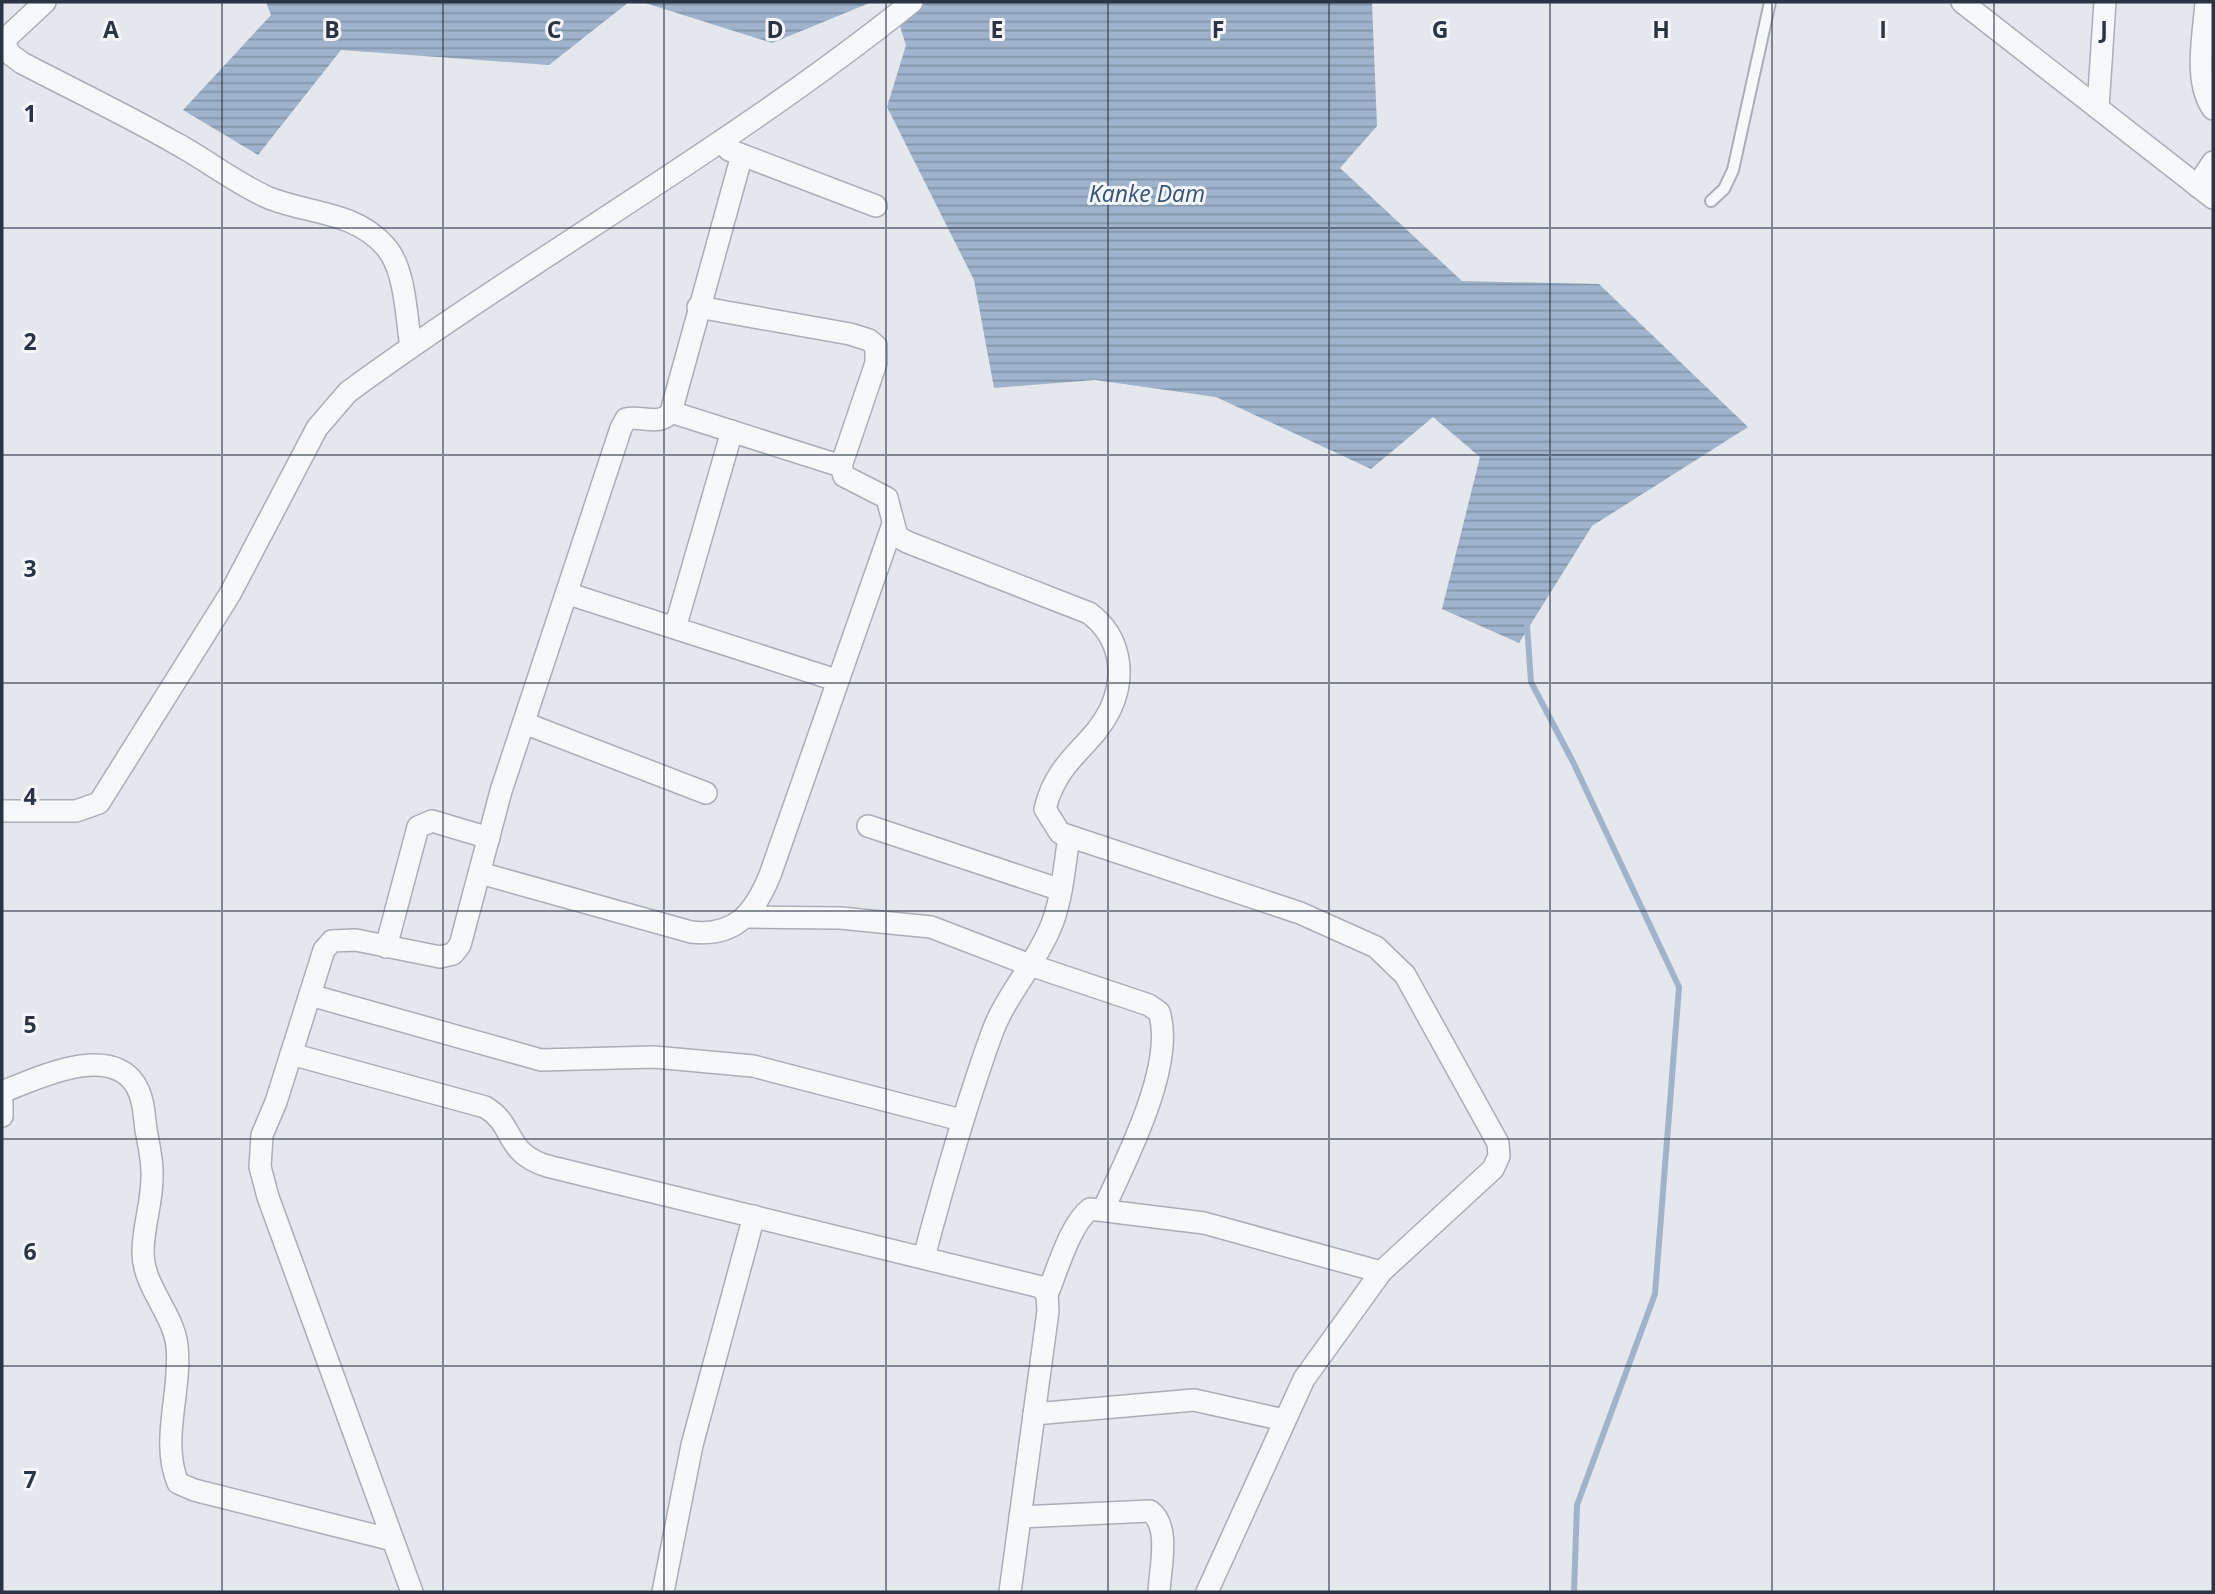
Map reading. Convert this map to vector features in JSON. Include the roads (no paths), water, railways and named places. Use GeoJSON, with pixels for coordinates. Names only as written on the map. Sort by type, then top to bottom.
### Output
{"type":"FeatureCollection","features":[{"type":"Feature","properties":{"kind":"street"},"geometry":{"type":"LineString","coordinates":[[45,2],[2,42],[10,54],[22,63],[124,113],[247,187],[270,198],[332,214],[366,228],[387,248],[397,270],[411,347]]}},
{"type":"Feature","properties":{"kind":"street"},"geometry":{"type":"LineString","coordinates":[[2,811],[76,811],[99,803],[112,788],[230,594],[317,428],[348,392],[411,347],[596,227],[861,43],[912,2]]}},
{"type":"Feature","properties":{"kind":"street"},"geometry":{"type":"LineString","coordinates":[[1962,2],[2205,192],[2213,162]]}},
{"type":"Feature","properties":{"kind":"street"},"geometry":{"type":"LineString","coordinates":[[2098,107],[2105,2]]}},
{"type":"Feature","properties":{"kind":"street"},"geometry":{"type":"LineString","coordinates":[[2206,2],[2202,75],[2204,91],[2213,109]]}},
{"type":"Feature","properties":{"kind":"street"},"geometry":{"type":"LineString","coordinates":[[714,144],[876,206]]}},
{"type":"Feature","properties":{"kind":"street"},"geometry":{"type":"LineString","coordinates":[[412,1592],[260,1167],[262,1135],[324,950],[332,941],[344,939],[440,957],[453,954],[467,927],[489,838],[524,723],[569,594],[621,428],[626,419],[635,417],[658,421],[665,419],[671,412],[742,155]]}},
{"type":"Feature","properties":{"kind":"street"},"geometry":{"type":"LineString","coordinates":[[698,307],[850,334],[869,340],[876,346],[876,363],[841,466],[844,476],[887,498],[897,536],[907,542],[1089,613],[1105,624],[1114,638],[1119,662],[1118,686],[1110,711],[1057,775],[1045,809],[1055,828],[1069,837],[1300,913],[1376,947],[1405,975],[1498,1143],[1499,1156],[1493,1169],[1381,1272],[1304,1379],[1207,1592]]}},
{"type":"Feature","properties":{"kind":"street"},"geometry":{"type":"LineString","coordinates":[[671,412],[841,466]]}},
{"type":"Feature","properties":{"kind":"street"},"geometry":{"type":"LineString","coordinates":[[675,628],[732,431]]}},
{"type":"Feature","properties":{"kind":"street"},"geometry":{"type":"LineString","coordinates":[[480,873],[691,932],[711,934],[728,929],[746,916],[760,898],[770,875],[836,680],[893,524]]}},
{"type":"Feature","properties":{"kind":"street"},"geometry":{"type":"LineString","coordinates":[[569,594],[836,680]]}},
{"type":"Feature","properties":{"kind":"street"},"geometry":{"type":"LineString","coordinates":[[524,723],[706,793]]}},
{"type":"Feature","properties":{"kind":"street"},"geometry":{"type":"LineString","coordinates":[[386,947],[418,827],[432,821],[489,838]]}},
{"type":"Feature","properties":{"kind":"street"},"geometry":{"type":"LineString","coordinates":[[868,826],[1061,890]]}},
{"type":"Feature","properties":{"kind":"street"},"geometry":{"type":"LineString","coordinates":[[923,1258],[961,1119],[975,1088],[992,1031],[1051,929],[1061,890],[1069,837]]}},
{"type":"Feature","properties":{"kind":"street"},"geometry":{"type":"LineString","coordinates":[[746,916],[840,918],[931,927],[1030,965],[1149,1004],[1159,1012],[1162,1041],[1152,1094],[1142,1124],[1104,1208]]}},
{"type":"Feature","properties":{"kind":"street"},"geometry":{"type":"LineString","coordinates":[[310,995],[541,1060],[626,1057],[728,1062],[961,1119]]}},
{"type":"Feature","properties":{"kind":"street"},"geometry":{"type":"LineString","coordinates":[[291,1054],[485,1107],[502,1122],[511,1141],[529,1161],[1041,1287],[1047,1295]]}},
{"type":"Feature","properties":{"kind":"street"},"geometry":{"type":"LineString","coordinates":[[2,1092],[61,1070],[94,1065],[124,1073],[135,1084],[143,1103],[153,1175],[143,1255],[147,1275],[172,1326],[177,1346],[172,1455],[178,1483],[194,1490],[393,1540]]}},
{"type":"Feature","properties":{"kind":"street"},"geometry":{"type":"LineString","coordinates":[[2,1101],[2,1116]]}},
{"type":"Feature","properties":{"kind":"street"},"geometry":{"type":"LineString","coordinates":[[1010,1592],[1047,1295],[1083,1214],[1090,1209],[1104,1208],[1204,1223],[1381,1272]]}},
{"type":"Feature","properties":{"kind":"street"},"geometry":{"type":"LineString","coordinates":[[663,1592],[692,1445],[754,1216]]}},
{"type":"Feature","properties":{"kind":"street"},"geometry":{"type":"LineString","coordinates":[[1034,1414],[1194,1400],[1284,1420]]}},
{"type":"Feature","properties":{"kind":"street"},"geometry":{"type":"LineString","coordinates":[[1020,1517],[1150,1511],[1159,1517],[1162,1530],[1159,1592]]}},
{"type":"Feature","properties":{"kind":"lane"},"geometry":{"type":"LineString","coordinates":[[1711,201],[1724,189],[1733,170],[1770,2]]}},
{"type":"Feature","properties":{"kind":"water"},"geometry":{"type":"Polygon","coordinates":[[[266,2],[629,2],[549,65],[341,50],[258,155],[183,110],[271,15],[266,2]]]}},
{"type":"Feature","properties":{"kind":"water"},"geometry":{"type":"Polygon","coordinates":[[[642,2],[872,2],[772,43],[642,2]]]}},
{"type":"Feature","properties":{"kind":"water","name":"Kanke Dam"},"geometry":{"type":"Polygon","coordinates":[[[892,2],[1372,2],[1377,126],[1340,168],[1462,281],[1599,284],[1748,427],[1592,526],[1519,643],[1442,609],[1480,457],[1433,417],[1371,469],[1216,397],[1095,380],[994,388],[974,280],[887,107],[906,45],[892,2]]]}},
{"type":"Feature","properties":{"kind":"waterway"},"geometry":{"type":"LineString","coordinates":[[1527,625],[1531,682],[1573,762],[1679,987],[1655,1294],[1577,1505],[1574,1592]]}}]}
